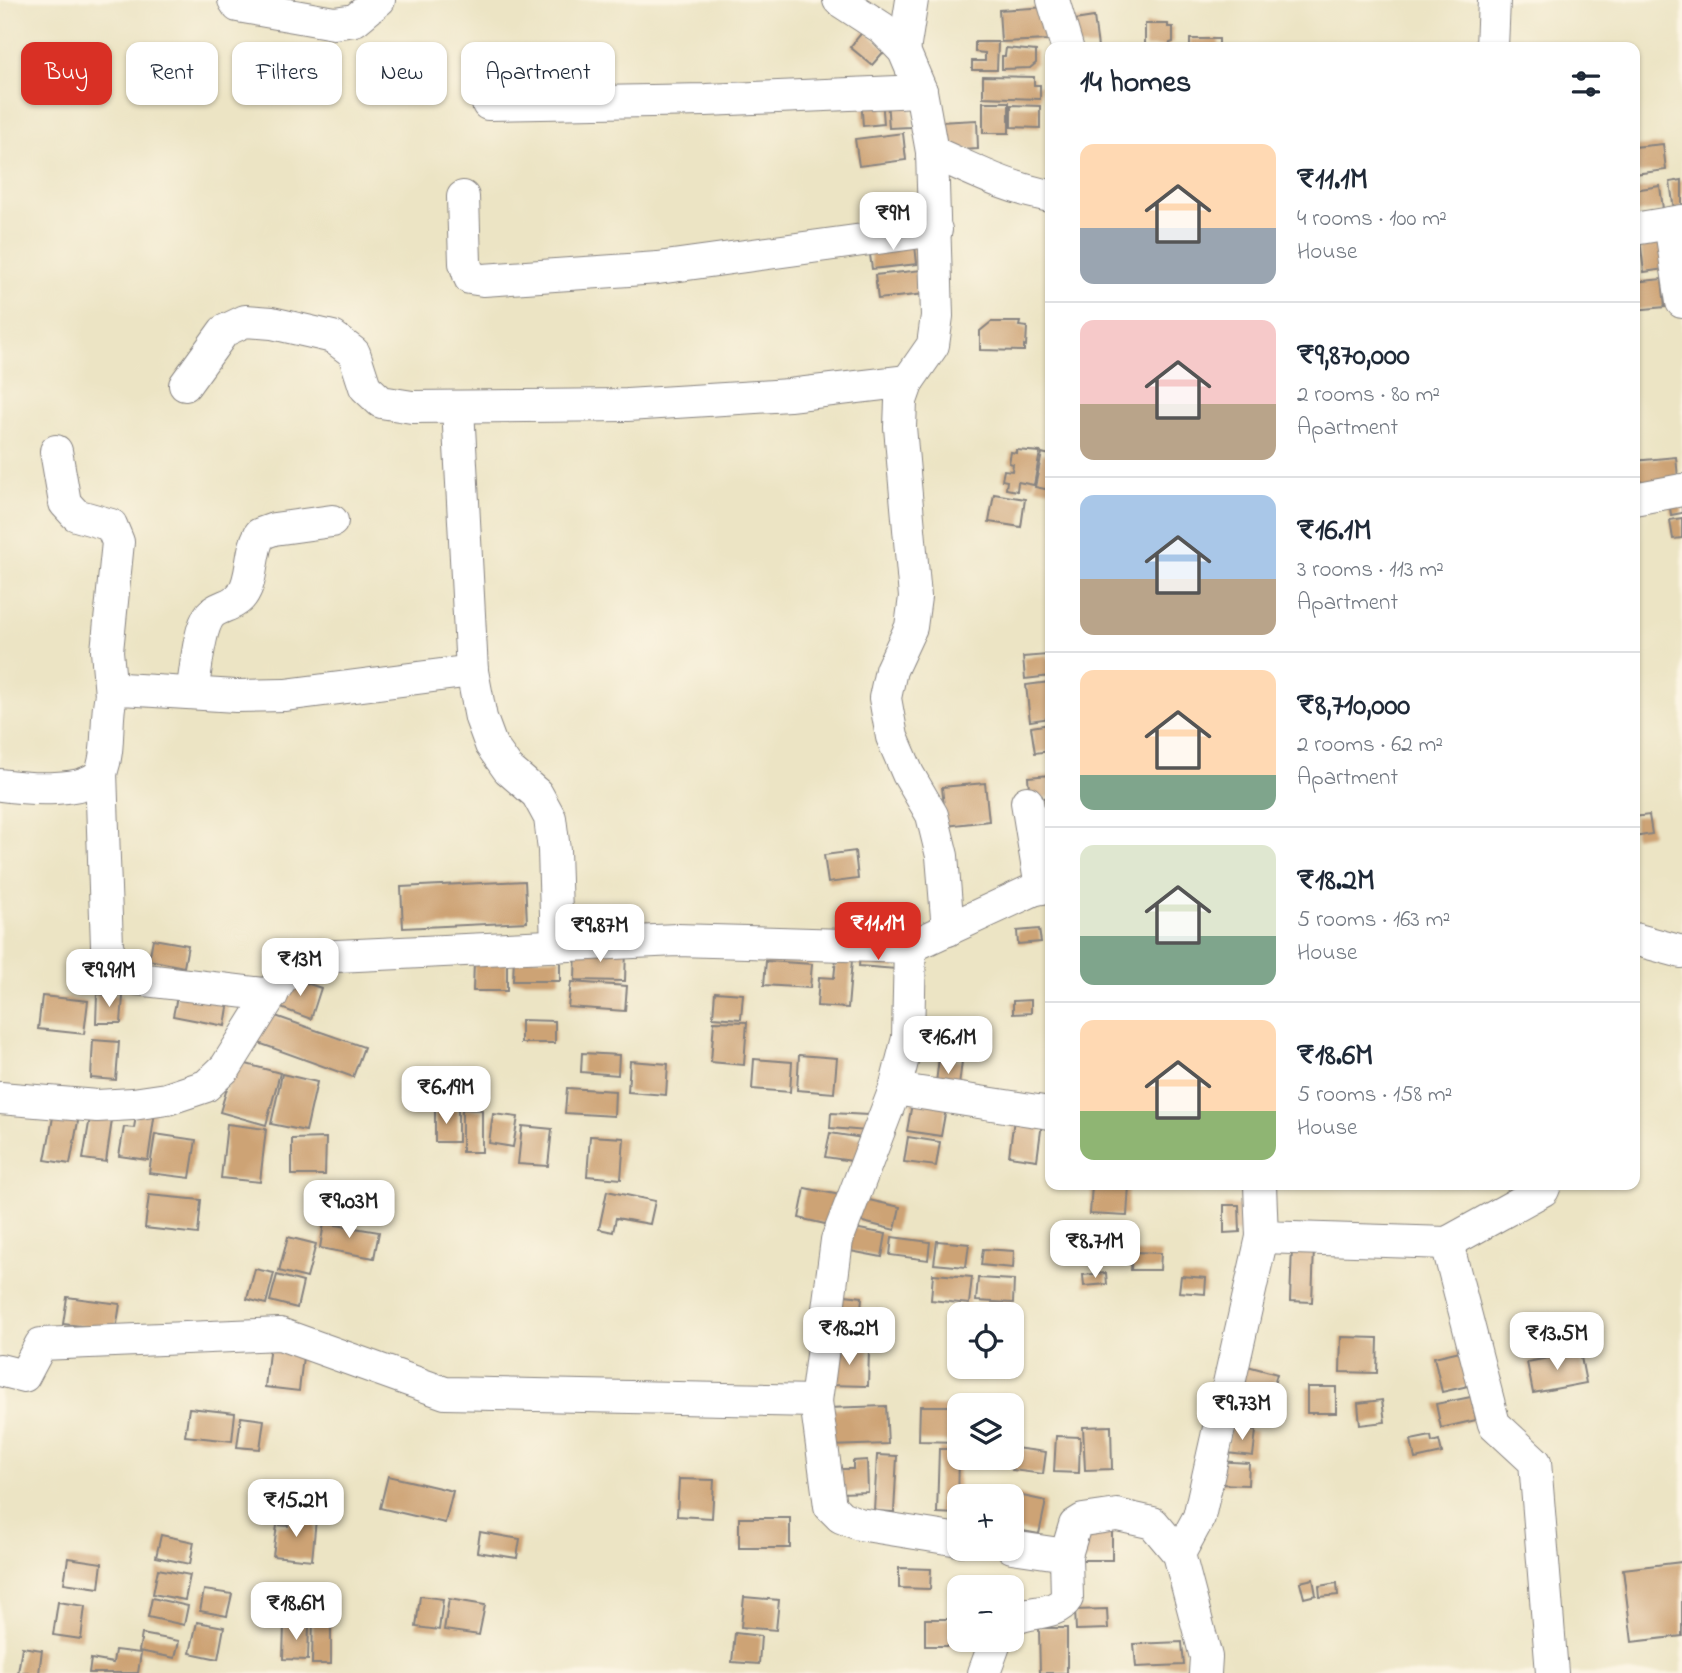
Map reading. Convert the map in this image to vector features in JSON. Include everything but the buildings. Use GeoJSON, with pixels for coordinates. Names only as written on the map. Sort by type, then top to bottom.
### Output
{"type":"FeatureCollection","features":[{"type":"Feature","properties":{"kind":"street"},"geometry":{"type":"LineString","coordinates":[[234,0],[238,6],[334,23],[355,20],[379,0]]}},
{"type":"Feature","properties":{"kind":"street"},"geometry":{"type":"LineString","coordinates":[[839,0],[882,28],[904,51],[921,91],[932,152],[937,316],[933,345],[908,380],[901,401],[900,427],[915,597],[911,627],[891,670],[886,698],[892,737],[908,774],[932,815],[942,856],[948,930]]}},
{"type":"Feature","properties":{"kind":"street"},"geometry":{"type":"LineString","coordinates":[[904,51],[912,0]]}},
{"type":"Feature","properties":{"kind":"street"},"geometry":{"type":"LineString","coordinates":[[1053,0],[1066,42]]}},
{"type":"Feature","properties":{"kind":"street"},"geometry":{"type":"LineString","coordinates":[[1492,42],[1494,0]]}},
{"type":"Feature","properties":{"kind":"street"},"geometry":{"type":"LineString","coordinates":[[615,102],[921,91]]}},
{"type":"Feature","properties":{"kind":"street"},"geometry":{"type":"LineString","coordinates":[[932,152],[995,181],[1045,195]]}},
{"type":"Feature","properties":{"kind":"street"},"geometry":{"type":"LineString","coordinates":[[463,197],[465,264],[470,278],[483,280],[658,268],[936,230]]}},
{"type":"Feature","properties":{"kind":"street"},"geometry":{"type":"LineString","coordinates":[[1640,228],[1676,222],[1682,302]]}},
{"type":"Feature","properties":{"kind":"street"},"geometry":{"type":"LineString","coordinates":[[185,385],[224,331],[245,321],[272,323],[333,337],[354,353],[365,387],[381,402],[412,407],[640,404],[789,395],[908,380]]}},
{"type":"Feature","properties":{"kind":"street"},"geometry":{"type":"LineString","coordinates":[[458,408],[472,671],[481,718],[491,745],[508,769],[537,794],[550,818],[554,850],[557,946]]}},
{"type":"Feature","properties":{"kind":"street"},"geometry":{"type":"LineString","coordinates":[[56,451],[65,503],[76,515],[111,525],[118,542],[107,651],[111,695],[101,772],[107,946],[115,967],[136,979],[272,995]]}},
{"type":"Feature","properties":{"kind":"street"},"geometry":{"type":"LineString","coordinates":[[1640,498],[1682,490]]}},
{"type":"Feature","properties":{"kind":"street"},"geometry":{"type":"LineString","coordinates":[[192,693],[205,624],[212,612],[241,597],[248,581],[253,546],[260,534],[332,521]]}},
{"type":"Feature","properties":{"kind":"street"},"geometry":{"type":"LineString","coordinates":[[111,695],[122,689],[236,696],[285,695],[472,671]]}},
{"type":"Feature","properties":{"kind":"street"},"geometry":{"type":"LineString","coordinates":[[0,785],[73,787],[91,783],[101,772]]}},
{"type":"Feature","properties":{"kind":"street"},"geometry":{"type":"LineString","coordinates":[[1027,802],[1045,883]]}},
{"type":"Feature","properties":{"kind":"street"},"geometry":{"type":"LineString","coordinates":[[0,1098],[97,1106],[133,1104],[167,1099],[206,1086],[226,1067],[281,979],[295,965],[315,957],[677,940],[910,947],[1033,890],[1045,887]]}},
{"type":"Feature","properties":{"kind":"street"},"geometry":{"type":"LineString","coordinates":[[1640,941],[1682,952]]}},
{"type":"Feature","properties":{"kind":"street"},"geometry":{"type":"LineString","coordinates":[[910,947],[908,1038],[895,1089],[837,1240],[816,1401],[830,1506],[841,1517],[859,1524],[947,1538]]}},
{"type":"Feature","properties":{"kind":"street"},"geometry":{"type":"LineString","coordinates":[[895,1089],[1045,1112]]}},
{"type":"Feature","properties":{"kind":"street"},"geometry":{"type":"LineString","coordinates":[[1178,1554],[1199,1517],[1262,1237],[1260,1190]]}},
{"type":"Feature","properties":{"kind":"street"},"geometry":{"type":"LineString","coordinates":[[1262,1237],[1447,1243],[1544,1190]]}},
{"type":"Feature","properties":{"kind":"street"},"geometry":{"type":"LineString","coordinates":[[1447,1243],[1494,1424],[1535,1462],[1552,1673]]}},
{"type":"Feature","properties":{"kind":"street"},"geometry":{"type":"LineString","coordinates":[[0,1370],[24,1376],[41,1344],[280,1334],[445,1393],[816,1401]]}},
{"type":"Feature","properties":{"kind":"street"},"geometry":{"type":"LineString","coordinates":[[1024,1614],[1057,1609],[1063,1605],[1067,1598],[1066,1555],[1075,1525],[1091,1518],[1117,1515],[1153,1523],[1178,1554],[1206,1657],[1205,1673]]}},
{"type":"Feature","properties":{"kind":"street"},"geometry":{"type":"LineString","coordinates":[[1024,1549],[1066,1555]]}},
{"type":"Feature","properties":{"kind":"street"},"geometry":{"type":"LineString","coordinates":[[984,1673],[992,1652]]}}]}
